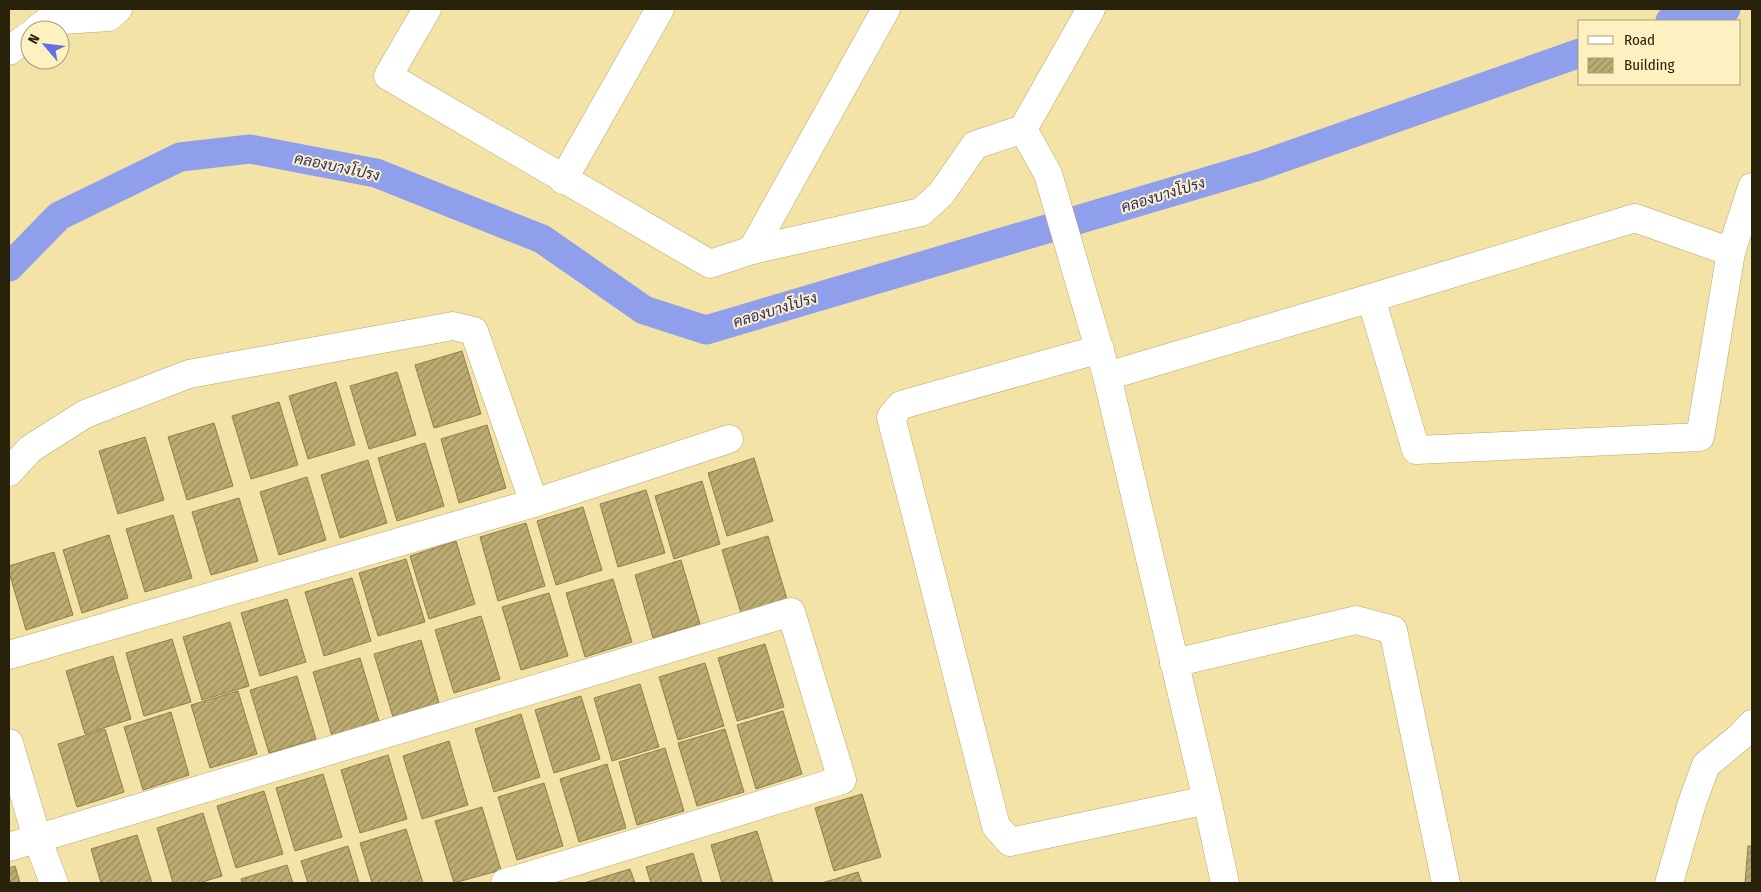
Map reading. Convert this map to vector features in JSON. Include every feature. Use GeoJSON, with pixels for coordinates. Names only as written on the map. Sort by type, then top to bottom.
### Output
{"type":"FeatureCollection","features":[{"type":"Feature","properties":{"kind":"street"},"geometry":{"type":"LineString","coordinates":[[63,20],[109,17],[118,9]]}},
{"type":"Feature","properties":{"kind":"street"},"geometry":{"type":"LineString","coordinates":[[427,9],[388,76],[563,180],[710,264],[752,250],[921,212],[940,194],[975,145],[1023,128],[1091,9]]}},
{"type":"Feature","properties":{"kind":"street"},"geometry":{"type":"LineString","coordinates":[[563,180],[660,9]]}},
{"type":"Feature","properties":{"kind":"street"},"geometry":{"type":"LineString","coordinates":[[752,250],[886,9]]}},
{"type":"Feature","properties":{"kind":"street"},"geometry":{"type":"LineString","coordinates":[[9,51],[20,43]]}},
{"type":"Feature","properties":{"kind":"street"},"geometry":{"type":"LineString","coordinates":[[1023,128],[1048,174],[1100,349],[1225,883]]}},
{"type":"Feature","properties":{"kind":"street"},"geometry":{"type":"LineString","coordinates":[[1372,298],[1416,450],[1700,437],[1731,252],[1752,187]]}},
{"type":"Feature","properties":{"kind":"street"},"geometry":{"type":"LineString","coordinates":[[1107,376],[1635,218],[1731,252]]}},
{"type":"Feature","properties":{"kind":"street"},"geometry":{"type":"LineString","coordinates":[[9,472],[30,448],[85,414],[188,374],[453,326],[474,331],[534,503]]}},
{"type":"Feature","properties":{"kind":"street"},"geometry":{"type":"LineString","coordinates":[[1100,349],[900,405],[891,417],[996,826],[1010,842],[1207,800]]}},
{"type":"Feature","properties":{"kind":"street"},"geometry":{"type":"LineString","coordinates":[[9,655],[534,503],[729,439]]}},
{"type":"Feature","properties":{"kind":"street"},"geometry":{"type":"LineString","coordinates":[[9,847],[790,612],[842,780],[505,883]]}},
{"type":"Feature","properties":{"kind":"street"},"geometry":{"type":"LineString","coordinates":[[1174,664],[1356,620],[1393,630],[1446,883]]}},
{"type":"Feature","properties":{"kind":"street"},"geometry":{"type":"LineString","coordinates":[[1669,883],[1692,803],[1706,765],[1741,736],[1752,724]]}},
{"type":"Feature","properties":{"kind":"street"},"geometry":{"type":"LineString","coordinates":[[9,743],[37,838],[54,883]]}},
{"type":"Feature","properties":{"kind":"building"},"geometry":{"type":"Polygon","coordinates":[[[462,351],[481,414],[434,428],[415,365],[462,351]]]}},
{"type":"Feature","properties":{"kind":"building"},"geometry":{"type":"Polygon","coordinates":[[[397,372],[416,435],[369,449],[350,386],[397,372]]]}},
{"type":"Feature","properties":{"kind":"building"},"geometry":{"type":"Polygon","coordinates":[[[336,382],[355,445],[308,459],[289,396],[336,382]]]}},
{"type":"Feature","properties":{"kind":"building"},"geometry":{"type":"Polygon","coordinates":[[[279,402],[298,465],[251,479],[232,416],[279,402]]]}},
{"type":"Feature","properties":{"kind":"building"},"geometry":{"type":"Polygon","coordinates":[[[214,423],[233,486],[187,500],[168,437],[214,423]]]}},
{"type":"Feature","properties":{"kind":"building"},"geometry":{"type":"Polygon","coordinates":[[[487,425],[506,488],[459,503],[441,439],[487,425]]]}},
{"type":"Feature","properties":{"kind":"building"},"geometry":{"type":"Polygon","coordinates":[[[145,437],[164,500],[118,514],[99,451],[145,437]]]}},
{"type":"Feature","properties":{"kind":"building"},"geometry":{"type":"Polygon","coordinates":[[[425,443],[444,506],[397,521],[378,458],[425,443]]]}},
{"type":"Feature","properties":{"kind":"building"},"geometry":{"type":"Polygon","coordinates":[[[754,458],[773,521],[727,536],[708,473],[754,458]]]}},
{"type":"Feature","properties":{"kind":"building"},"geometry":{"type":"Polygon","coordinates":[[[368,460],[387,523],[340,538],[321,475],[368,460]]]}},
{"type":"Feature","properties":{"kind":"building"},"geometry":{"type":"Polygon","coordinates":[[[307,477],[326,540],[279,555],[260,492],[307,477]]]}},
{"type":"Feature","properties":{"kind":"building"},"geometry":{"type":"Polygon","coordinates":[[[702,481],[720,544],[674,559],[655,496],[702,481]]]}},
{"type":"Feature","properties":{"kind":"building"},"geometry":{"type":"Polygon","coordinates":[[[646,490],[665,553],[618,567],[600,504],[646,490]]]}},
{"type":"Feature","properties":{"kind":"building"},"geometry":{"type":"Polygon","coordinates":[[[239,498],[258,561],[211,575],[192,512],[239,498]]]}},
{"type":"Feature","properties":{"kind":"building"},"geometry":{"type":"Polygon","coordinates":[[[583,507],[602,570],[556,585],[537,521],[583,507]]]}},
{"type":"Feature","properties":{"kind":"building"},"geometry":{"type":"Polygon","coordinates":[[[173,515],[192,578],[145,592],[126,529],[173,515]]]}},
{"type":"Feature","properties":{"kind":"building"},"geometry":{"type":"Polygon","coordinates":[[[526,523],[545,586],[498,601],[480,537],[526,523]]]}},
{"type":"Feature","properties":{"kind":"building"},"geometry":{"type":"Polygon","coordinates":[[[109,535],[128,598],[82,613],[63,550],[109,535]]]}},
{"type":"Feature","properties":{"kind":"building"},"geometry":{"type":"Polygon","coordinates":[[[768,536],[787,599],[741,613],[722,550],[768,536]]]}},
{"type":"Feature","properties":{"kind":"building"},"geometry":{"type":"Polygon","coordinates":[[[456,541],[475,604],[429,619],[410,556],[456,541]]]}},
{"type":"Feature","properties":{"kind":"building"},"geometry":{"type":"Polygon","coordinates":[[[54,552],[73,615],[26,630],[9,572],[9,566],[54,552]]]}},
{"type":"Feature","properties":{"kind":"building"},"geometry":{"type":"Polygon","coordinates":[[[406,559],[425,622],[378,636],[359,573],[406,559]]]}},
{"type":"Feature","properties":{"kind":"building"},"geometry":{"type":"Polygon","coordinates":[[[681,560],[700,624],[653,638],[635,575],[681,560]]]}},
{"type":"Feature","properties":{"kind":"building"},"geometry":{"type":"Polygon","coordinates":[[[352,578],[371,641],[324,656],[305,592],[352,578]]]}},
{"type":"Feature","properties":{"kind":"building"},"geometry":{"type":"Polygon","coordinates":[[[613,579],[632,642],[585,657],[566,593],[613,579]]]}},
{"type":"Feature","properties":{"kind":"building"},"geometry":{"type":"Polygon","coordinates":[[[549,593],[568,656],[521,670],[502,607],[549,593]]]}},
{"type":"Feature","properties":{"kind":"building"},"geometry":{"type":"Polygon","coordinates":[[[287,599],[306,662],[260,676],[241,613],[287,599]]]}},
{"type":"Feature","properties":{"kind":"building"},"geometry":{"type":"Polygon","coordinates":[[[481,616],[500,679],[454,693],[435,630],[481,616]]]}},
{"type":"Feature","properties":{"kind":"building"},"geometry":{"type":"Polygon","coordinates":[[[230,622],[249,686],[202,700],[183,637],[230,622]]]}},
{"type":"Feature","properties":{"kind":"building"},"geometry":{"type":"Polygon","coordinates":[[[172,639],[191,702],[144,716],[126,653],[172,639]]]}},
{"type":"Feature","properties":{"kind":"building"},"geometry":{"type":"Polygon","coordinates":[[[421,640],[439,703],[393,717],[374,654],[421,640]]]}},
{"type":"Feature","properties":{"kind":"building"},"geometry":{"type":"Polygon","coordinates":[[[765,644],[784,707],[737,721],[718,658],[765,644]]]}},
{"type":"Feature","properties":{"kind":"building"},"geometry":{"type":"Polygon","coordinates":[[[113,656],[131,719],[85,734],[66,671],[113,656]]]}},
{"type":"Feature","properties":{"kind":"building"},"geometry":{"type":"Polygon","coordinates":[[[360,658],[379,721],[332,736],[313,672],[360,658]]]}},
{"type":"Feature","properties":{"kind":"building"},"geometry":{"type":"Polygon","coordinates":[[[705,663],[724,726],[678,740],[659,677],[705,663]]]}},
{"type":"Feature","properties":{"kind":"building"},"geometry":{"type":"Polygon","coordinates":[[[297,676],[316,739],[269,753],[250,690],[297,676]]]}},
{"type":"Feature","properties":{"kind":"building"},"geometry":{"type":"Polygon","coordinates":[[[640,684],[659,747],[612,761],[594,698],[640,684]]]}},
{"type":"Feature","properties":{"kind":"building"},"geometry":{"type":"Polygon","coordinates":[[[238,691],[257,754],[210,768],[191,705],[238,691]]]}},
{"type":"Feature","properties":{"kind":"building"},"geometry":{"type":"Polygon","coordinates":[[[581,696],[600,759],[554,773],[535,710],[581,696]]]}},
{"type":"Feature","properties":{"kind":"building"},"geometry":{"type":"Polygon","coordinates":[[[783,711],[802,774],[756,789],[737,725],[783,711]]]}},
{"type":"Feature","properties":{"kind":"building"},"geometry":{"type":"Polygon","coordinates":[[[171,712],[189,775],[143,790],[124,727],[171,712]]]}},
{"type":"Feature","properties":{"kind":"building"},"geometry":{"type":"Polygon","coordinates":[[[521,714],[540,777],[494,792],[475,729],[521,714]]]}},
{"type":"Feature","properties":{"kind":"building"},"geometry":{"type":"Polygon","coordinates":[[[105,729],[124,792],[77,807],[58,744],[105,729]]]}},
{"type":"Feature","properties":{"kind":"building"},"geometry":{"type":"Polygon","coordinates":[[[725,729],[744,792],[697,806],[678,743],[725,729]]]}},
{"type":"Feature","properties":{"kind":"building"},"geometry":{"type":"Polygon","coordinates":[[[449,741],[468,805],[422,819],[403,756],[449,741]]]}},
{"type":"Feature","properties":{"kind":"building"},"geometry":{"type":"Polygon","coordinates":[[[665,748],[684,811],[637,825],[619,762],[665,748]]]}},
{"type":"Feature","properties":{"kind":"building"},"geometry":{"type":"Polygon","coordinates":[[[388,755],[407,819],[360,833],[341,770],[388,755]]]}},
{"type":"Feature","properties":{"kind":"building"},"geometry":{"type":"Polygon","coordinates":[[[607,764],[626,828],[579,842],[560,779],[607,764]]]}},
{"type":"Feature","properties":{"kind":"building"},"geometry":{"type":"Polygon","coordinates":[[[323,774],[342,837],[295,851],[276,788],[323,774]]]}},
{"type":"Feature","properties":{"kind":"building"},"geometry":{"type":"Polygon","coordinates":[[[544,783],[563,846],[517,860],[498,797],[544,783]]]}},
{"type":"Feature","properties":{"kind":"building"},"geometry":{"type":"Polygon","coordinates":[[[264,791],[283,854],[236,868],[217,806],[264,791]]]}},
{"type":"Feature","properties":{"kind":"building"},"geometry":{"type":"Polygon","coordinates":[[[862,794],[881,857],[834,871],[815,808],[862,794]]]}},
{"type":"Feature","properties":{"kind":"building"},"geometry":{"type":"Polygon","coordinates":[[[482,807],[501,870],[454,883],[435,821],[482,807]]]}},
{"type":"Feature","properties":{"kind":"building"},"geometry":{"type":"Polygon","coordinates":[[[203,813],[222,876],[199,883],[173,883],[157,828],[203,813]]]}},
{"type":"Feature","properties":{"kind":"building"},"geometry":{"type":"Polygon","coordinates":[[[406,829],[423,883],[372,883],[360,843],[406,829]]]}},
{"type":"Feature","properties":{"kind":"building"},"geometry":{"type":"Polygon","coordinates":[[[757,831],[773,883],[722,883],[711,845],[757,831]]]}},
{"type":"Feature","properties":{"kind":"building"},"geometry":{"type":"Polygon","coordinates":[[[137,835],[152,883],[101,883],[91,849],[137,835]]]}},
{"type":"Feature","properties":{"kind":"building"},"geometry":{"type":"Polygon","coordinates":[[[348,846],[359,883],[308,883],[301,861],[348,846]]]}},
{"type":"Feature","properties":{"kind":"building"},"geometry":{"type":"Polygon","coordinates":[[[1748,846],[1752,846],[1752,883],[1745,883],[1748,846]]]}},
{"type":"Feature","properties":{"kind":"building"},"geometry":{"type":"Polygon","coordinates":[[[693,853],[702,883],[651,883],[646,867],[693,853]]]}},
{"type":"Feature","properties":{"kind":"building"},"geometry":{"type":"Polygon","coordinates":[[[287,865],[293,883],[242,883],[241,879],[287,865]]]}},
{"type":"Feature","properties":{"kind":"building"},"geometry":{"type":"Polygon","coordinates":[[[15,866],[20,883],[9,883],[9,868],[15,866]]]}},
{"type":"Feature","properties":{"kind":"building"},"geometry":{"type":"Polygon","coordinates":[[[630,869],[635,883],[584,883],[630,869]]]}},
{"type":"Feature","properties":{"kind":"building"},"geometry":{"type":"Polygon","coordinates":[[[858,872],[862,883],[822,883],[858,872]]]}},
{"type":"Feature","properties":{"kind":"waterway","name":"คลองบางโปรง"},"geometry":{"type":"LineString","coordinates":[[1673,20],[1697,12],[1726,9]]}},
{"type":"Feature","properties":{"kind":"waterway","name":"คลองบางโปรง"},"geometry":{"type":"LineString","coordinates":[[9,267],[59,216],[180,157],[250,149],[376,173],[542,239],[644,310],[706,330],[1259,166],[1578,54]]}}]}
